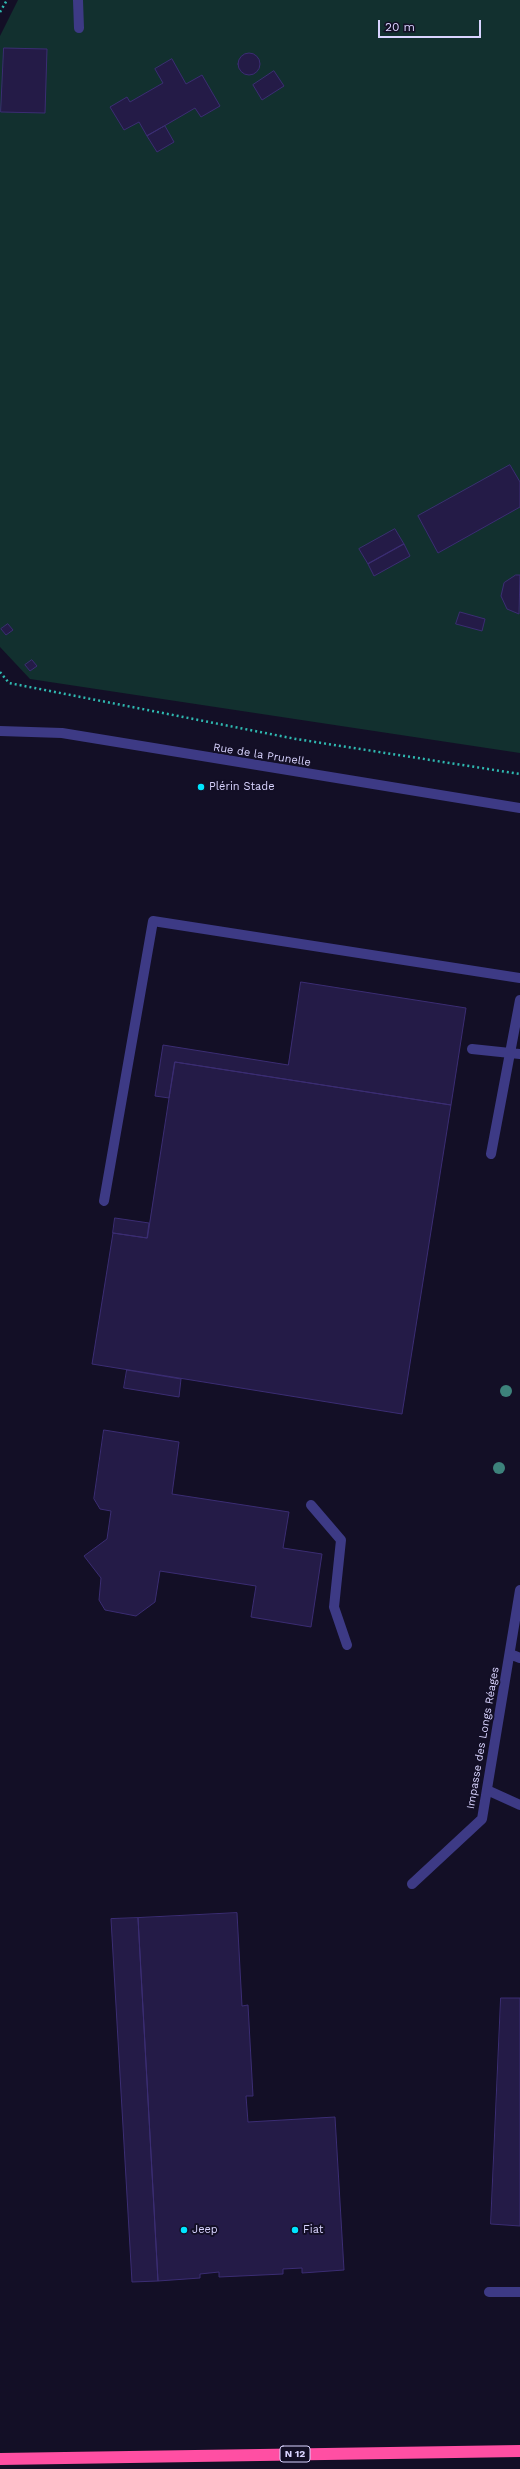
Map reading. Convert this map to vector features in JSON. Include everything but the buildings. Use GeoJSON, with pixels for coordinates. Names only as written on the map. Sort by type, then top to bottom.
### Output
{"type":"FeatureCollection","features":[{"type":"Feature","properties":{"kind":"highway","name":"N 12"},"geometry":{"type":"LineString","coordinates":[[0,2459],[520,2451]]}},
{"type":"Feature","properties":{"kind":"street"},"geometry":{"type":"LineString","coordinates":[[78,0],[78,28]]}},
{"type":"Feature","properties":{"kind":"street","name":"Rue de la Prunelle"},"geometry":{"type":"LineString","coordinates":[[0,731],[62,733],[520,808]]}},
{"type":"Feature","properties":{"kind":"street"},"geometry":{"type":"LineString","coordinates":[[104,1201],[153,921],[520,978]]}},
{"type":"Feature","properties":{"kind":"street"},"geometry":{"type":"LineString","coordinates":[[491,1154],[515,1054],[520,1000]]}},
{"type":"Feature","properties":{"kind":"street"},"geometry":{"type":"LineString","coordinates":[[472,1049],[515,1054]]}},
{"type":"Feature","properties":{"kind":"street"},"geometry":{"type":"LineString","coordinates":[[311,1505],[341,1540],[334,1607],[347,1645]]}},
{"type":"Feature","properties":{"kind":"street","name":"Impasse des Longs Réages"},"geometry":{"type":"LineString","coordinates":[[412,1884],[482,1819],[520,1590]]}},
{"type":"Feature","properties":{"kind":"street"},"geometry":{"type":"LineString","coordinates":[[510,1654],[520,1658]]}},
{"type":"Feature","properties":{"kind":"street"},"geometry":{"type":"LineString","coordinates":[[487,1790],[520,1805]]}},
{"type":"Feature","properties":{"kind":"street"},"geometry":{"type":"LineString","coordinates":[[489,2292],[520,2292]]}},
{"type":"Feature","properties":{"kind":"path"},"geometry":{"type":"LineString","coordinates":[[0,12],[7,0]]}},
{"type":"Feature","properties":{"kind":"path"},"geometry":{"type":"LineString","coordinates":[[0,672],[9,683],[296,739],[520,774]]}},
{"type":"Feature","properties":{"kind":"green space"},"geometry":{"type":"Polygon","coordinates":[[[18,0],[520,0],[520,753],[30,679],[0,647],[0,36],[18,0]]]}},
{"type":"Feature","properties":{"kind":"place","name":"Plérin Stade"},"geometry":{"type":"Point","coordinates":[201,787]}},
{"type":"Feature","properties":{"kind":"place","name":"Jeep"},"geometry":{"type":"Point","coordinates":[184,2230]}},
{"type":"Feature","properties":{"kind":"place","name":"Fiat"},"geometry":{"type":"Point","coordinates":[295,2230]}}]}
